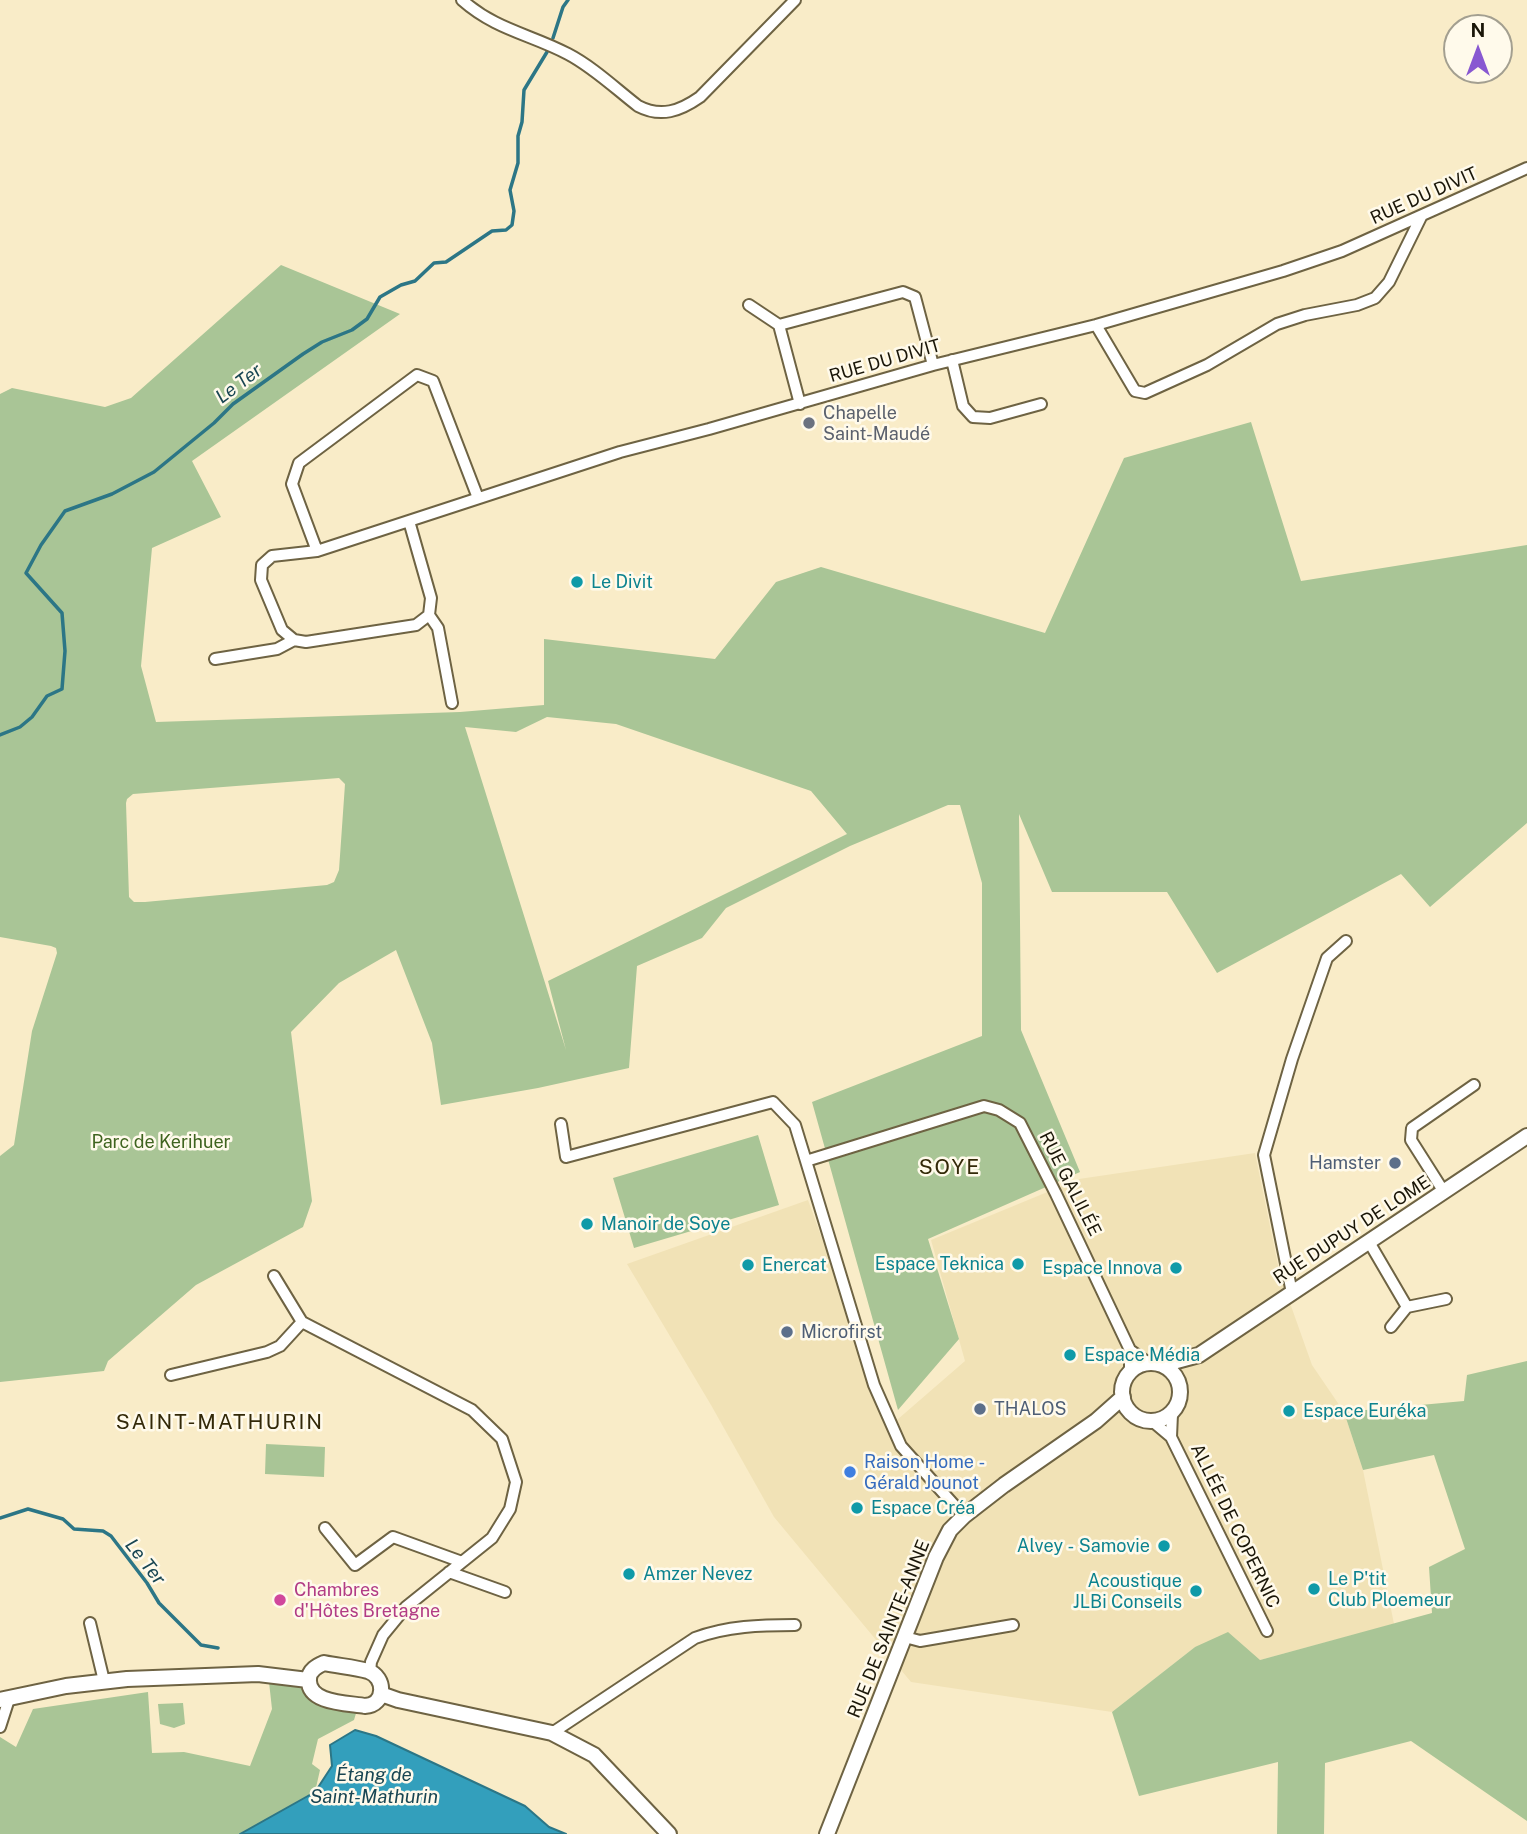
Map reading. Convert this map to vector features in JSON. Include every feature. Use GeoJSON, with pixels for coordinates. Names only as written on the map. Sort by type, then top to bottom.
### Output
{"type":"FeatureCollection","features":[{"type":"Feature","properties":{"kind":"street"},"geometry":{"type":"LineString","coordinates":[[462,0],[501,27],[569,54],[647,111],[665,112],[684,108],[700,97],[795,0]]}},
{"type":"Feature","properties":{"kind":"street","name":"RUE DU DIVIT"},"geometry":{"type":"LineString","coordinates":[[294,640],[282,630],[261,580],[262,565],[272,556],[317,551],[620,452],[933,365],[1096,325],[1283,271],[1342,251],[1527,169]]}},
{"type":"Feature","properties":{"kind":"street"},"geometry":{"type":"LineString","coordinates":[[1096,325],[1135,391],[1145,393],[1207,365],[1277,324],[1305,315],[1357,305],[1375,298],[1389,282],[1421,217]]}},
{"type":"Feature","properties":{"kind":"street"},"geometry":{"type":"LineString","coordinates":[[779,325],[908,292],[915,297],[933,365]]}},
{"type":"Feature","properties":{"kind":"street"},"geometry":{"type":"LineString","coordinates":[[749,304],[779,325],[800,404]]}},
{"type":"Feature","properties":{"kind":"street"},"geometry":{"type":"LineString","coordinates":[[952,360],[963,406],[973,418],[990,418],[1041,404]]}},
{"type":"Feature","properties":{"kind":"street"},"geometry":{"type":"LineString","coordinates":[[317,551],[292,484],[299,463],[417,374],[433,381],[478,498]]}},
{"type":"Feature","properties":{"kind":"street"},"geometry":{"type":"LineString","coordinates":[[408,521],[431,598],[429,614],[438,628],[452,703]]}},
{"type":"Feature","properties":{"kind":"street"},"geometry":{"type":"LineString","coordinates":[[215,659],[277,649],[294,640],[306,642],[416,625],[429,614]]}},
{"type":"Feature","properties":{"kind":"street"},"geometry":{"type":"LineString","coordinates":[[1292,1293],[1264,1156],[1292,1059],[1327,958],[1346,941]]}},
{"type":"Feature","properties":{"kind":"street"},"geometry":{"type":"LineString","coordinates":[[1444,1192],[1411,1140],[1412,1128],[1474,1086]]}},
{"type":"Feature","properties":{"kind":"street"},"geometry":{"type":"LineString","coordinates":[[561,1124],[566,1157],[773,1102],[795,1125],[874,1385],[901,1446],[964,1516]]}},
{"type":"Feature","properties":{"kind":"street","name":"RUE GALILÉE"},"geometry":{"type":"LineString","coordinates":[[806,1161],[984,1106],[999,1110],[1020,1123],[1130,1350],[1130,1372]]}},
{"type":"Feature","properties":{"kind":"street","name":"RUE DUPUY DE LOME"},"geometry":{"type":"LineString","coordinates":[[1162,1364],[1199,1355],[1527,1136]]}},
{"type":"Feature","properties":{"kind":"street"},"geometry":{"type":"LineString","coordinates":[[1369,1242],[1407,1307]]}},
{"type":"Feature","properties":{"kind":"street"},"geometry":{"type":"LineString","coordinates":[[274,1276],[302,1322],[472,1410],[502,1439],[516,1482],[510,1509],[492,1538],[406,1607],[383,1635],[371,1662],[370,1671]]}},
{"type":"Feature","properties":{"kind":"street"},"geometry":{"type":"LineString","coordinates":[[1391,1327],[1407,1307],[1446,1299]]}},
{"type":"Feature","properties":{"kind":"street"},"geometry":{"type":"LineString","coordinates":[[171,1376],[267,1352],[281,1346],[302,1322]]}},
{"type":"Feature","properties":{"kind":"street","name":"RUE GALILÉE"},"geometry":{"type":"LineString","coordinates":[[1130,1350],[1147,1363]]}},
{"type":"Feature","properties":{"kind":"street","name":"RUE DUPUY DE LOME"},"geometry":{"type":"LineString","coordinates":[[1180,1384],[1199,1355]]}},
{"type":"Feature","properties":{"kind":"street"},"geometry":{"type":"LineString","coordinates":[[1147,1363],[1162,1364],[1180,1384],[1180,1399],[1172,1414],[1152,1421],[1132,1415],[1123,1396],[1125,1380],[1130,1372],[1147,1363]]}},
{"type":"Feature","properties":{"kind":"street","name":"RUE DE SAINTE-ANNE"},"geometry":{"type":"LineString","coordinates":[[827,1834],[936,1557],[950,1530],[1004,1485],[1096,1421],[1123,1396]]}},
{"type":"Feature","properties":{"kind":"street","name":"ALLÉE DE COPERNIC"},"geometry":{"type":"LineString","coordinates":[[1171,1437],[1172,1414]]}},
{"type":"Feature","properties":{"kind":"street","name":"RUE DE SAINTE-ANNE"},"geometry":{"type":"LineString","coordinates":[[1096,1421],[1132,1415]]}},
{"type":"Feature","properties":{"kind":"street","name":"ALLÉE DE COPERNIC"},"geometry":{"type":"LineString","coordinates":[[1152,1421],[1171,1437],[1267,1631]]}},
{"type":"Feature","properties":{"kind":"street"},"geometry":{"type":"LineString","coordinates":[[325,1528],[355,1565],[393,1537],[462,1562]]}},
{"type":"Feature","properties":{"kind":"street"},"geometry":{"type":"LineString","coordinates":[[449,1572],[505,1592]]}},
{"type":"Feature","properties":{"kind":"street"},"geometry":{"type":"LineString","coordinates":[[90,1623],[104,1681]]}},
{"type":"Feature","properties":{"kind":"street"},"geometry":{"type":"LineString","coordinates":[[552,1733],[695,1638],[715,1631],[795,1625]]}},
{"type":"Feature","properties":{"kind":"street"},"geometry":{"type":"LineString","coordinates":[[905,1637],[919,1641],[1013,1625]]}},
{"type":"Feature","properties":{"kind":"street"},"geometry":{"type":"LineString","coordinates":[[324,1663],[370,1671],[380,1681],[381,1694],[371,1706],[318,1697],[310,1688],[309,1680],[313,1669],[324,1663]]}},
{"type":"Feature","properties":{"kind":"street"},"geometry":{"type":"LineString","coordinates":[[0,1727],[4,1700],[66,1686],[104,1681],[258,1674],[309,1680]]}},
{"type":"Feature","properties":{"kind":"street"},"geometry":{"type":"LineString","coordinates":[[381,1694],[552,1733],[594,1755],[669,1834]]}},
{"type":"Feature","properties":{"kind":"shaded area"},"geometry":{"type":"Polygon","coordinates":[[[1255,1153],[1280,1275],[1312,1365],[1344,1412],[1363,1470],[1394,1624],[1260,1660],[1195,1647],[1112,1712],[911,1682],[774,1517],[627,1264],[808,1200],[890,1426],[965,1361],[931,1240],[1079,1179],[1255,1153]]]}},
{"type":"Feature","properties":{"kind":"green space","name":"Parc de Kerihuer"},"geometry":{"type":"Polygon","coordinates":[[[281,265],[400,314],[192,461],[221,517],[152,548],[141,666],[156,722],[460,712],[544,705],[544,639],[715,659],[776,582],[821,567],[1045,633],[1124,458],[1251,422],[1301,581],[1527,545],[1527,823],[1430,907],[1401,874],[1217,973],[1167,892],[1052,892],[1019,814],[1021,1030],[1080,1172],[928,1239],[959,1339],[898,1410],[812,1102],[982,1036],[982,883],[960,805],[948,805],[850,846],[726,908],[702,938],[637,966],[629,1068],[441,1105],[432,1043],[396,950],[339,983],[291,1032],[312,1201],[303,1227],[196,1285],[108,1361],[104,1371],[0,1382],[0,1156],[14,1145],[32,1031],[57,953],[56,948],[51,946],[0,937],[0,394],[12,388],[105,407],[131,398],[281,265]],[[547,717],[516,732],[465,727],[566,1050],[548,981],[847,834],[811,791],[616,724],[547,717]],[[339,778],[133,794],[126,803],[129,897],[134,902],[145,902],[327,885],[334,882],[339,870],[345,784],[339,778]]]}},
{"type":"Feature","properties":{"kind":"green space"},"geometry":{"type":"Polygon","coordinates":[[[758,1135],[779,1205],[634,1248],[613,1178],[758,1135]]]}},
{"type":"Feature","properties":{"kind":"green space"},"geometry":{"type":"Polygon","coordinates":[[[1527,1361],[1527,1821],[1411,1741],[1325,1763],[1324,1834],[1277,1834],[1278,1762],[1139,1796],[1112,1712],[1195,1647],[1228,1632],[1260,1660],[1432,1613],[1429,1567],[1465,1549],[1434,1455],[1363,1470],[1344,1412],[1464,1401],[1467,1375],[1527,1361]]]}},
{"type":"Feature","properties":{"kind":"green space"},"geometry":{"type":"Polygon","coordinates":[[[266,1444],[325,1447],[324,1477],[265,1474],[266,1444]]]}},
{"type":"Feature","properties":{"kind":"green space"},"geometry":{"type":"Polygon","coordinates":[[[269,1682],[305,1685],[315,1704],[357,1710],[354,1720],[318,1739],[312,1764],[320,1770],[315,1792],[240,1834],[0,1834],[0,1737],[16,1747],[33,1709],[148,1692],[152,1753],[184,1752],[250,1766],[272,1709],[269,1682]]]}},
{"type":"Feature","properties":{"kind":"green space"},"geometry":{"type":"Polygon","coordinates":[[[183,1703],[185,1724],[174,1728],[160,1724],[158,1704],[183,1703]]]}},
{"type":"Feature","properties":{"kind":"water","name":"Étang de Saint-Mathurin"},"geometry":{"type":"Polygon","coordinates":[[[355,1730],[376,1736],[525,1806],[549,1827],[566,1834],[240,1834],[315,1792],[332,1766],[330,1745],[355,1730]]]}},
{"type":"Feature","properties":{"kind":"waterway","name":"Le Ter"},"geometry":{"type":"LineString","coordinates":[[553,38],[568,0]]}},
{"type":"Feature","properties":{"kind":"waterway","name":"Le Ter"},"geometry":{"type":"LineString","coordinates":[[0,735],[20,727],[32,717],[47,696],[62,689],[65,651],[62,613],[26,573],[41,545],[65,511],[112,494],[154,472],[233,404],[303,354],[322,342],[352,330],[367,319],[380,297],[401,285],[415,281],[434,263],[446,262],[492,231],[506,230],[512,225],[514,211],[510,190],[518,163],[518,136],[522,122],[524,90],[547,52]]}},
{"type":"Feature","properties":{"kind":"waterway","name":"Le Ter"},"geometry":{"type":"LineString","coordinates":[[0,1518],[28,1509],[63,1519],[74,1529],[103,1531],[111,1536],[159,1603],[201,1645],[218,1648]]}},
{"type":"Feature","properties":{"kind":"place","name":"Chapelle Saint-Maudé"},"geometry":{"type":"Point","coordinates":[809,423]}},
{"type":"Feature","properties":{"kind":"place","name":"Le Divit"},"geometry":{"type":"Point","coordinates":[577,582]}},
{"type":"Feature","properties":{"kind":"place","name":"Hamster"},"geometry":{"type":"Point","coordinates":[1395,1163]}},
{"type":"Feature","properties":{"kind":"place","name":"Manoir de Soye"},"geometry":{"type":"Point","coordinates":[587,1224]}},
{"type":"Feature","properties":{"kind":"place","name":"Espace Teknica"},"geometry":{"type":"Point","coordinates":[1018,1264]}},
{"type":"Feature","properties":{"kind":"place","name":"Enercat"},"geometry":{"type":"Point","coordinates":[748,1265]}},
{"type":"Feature","properties":{"kind":"place","name":"Espace Innova"},"geometry":{"type":"Point","coordinates":[1176,1268]}},
{"type":"Feature","properties":{"kind":"place","name":"Microfirst"},"geometry":{"type":"Point","coordinates":[787,1332]}},
{"type":"Feature","properties":{"kind":"place","name":"Espace Média"},"geometry":{"type":"Point","coordinates":[1070,1355]}},
{"type":"Feature","properties":{"kind":"place","name":"THALOS"},"geometry":{"type":"Point","coordinates":[980,1409]}},
{"type":"Feature","properties":{"kind":"place","name":"Espace Euréka"},"geometry":{"type":"Point","coordinates":[1289,1411]}},
{"type":"Feature","properties":{"kind":"place","name":"Raison Home - Gérald Jounot"},"geometry":{"type":"Point","coordinates":[850,1472]}},
{"type":"Feature","properties":{"kind":"place","name":"Espace Créa"},"geometry":{"type":"Point","coordinates":[857,1508]}},
{"type":"Feature","properties":{"kind":"place","name":"Alvey - Samovie"},"geometry":{"type":"Point","coordinates":[1164,1546]}},
{"type":"Feature","properties":{"kind":"place","name":"Amzer Nevez"},"geometry":{"type":"Point","coordinates":[629,1574]}},
{"type":"Feature","properties":{"kind":"place","name":"Le P'tit Club Ploemeur"},"geometry":{"type":"Point","coordinates":[1314,1589]}},
{"type":"Feature","properties":{"kind":"place","name":"Acoustique JLBi Conseils"},"geometry":{"type":"Point","coordinates":[1196,1591]}},
{"type":"Feature","properties":{"kind":"place","name":"Chambres d'Hôtes Bretagne"},"geometry":{"type":"Point","coordinates":[280,1600]}},
{"type":"Feature","properties":{"kind":"district","name":"SOYE"},"geometry":{"type":"Point","coordinates":[950,1168]}},
{"type":"Feature","properties":{"kind":"district","name":"SAINT-MATHURIN"},"geometry":{"type":"Point","coordinates":[220,1423]}}]}
